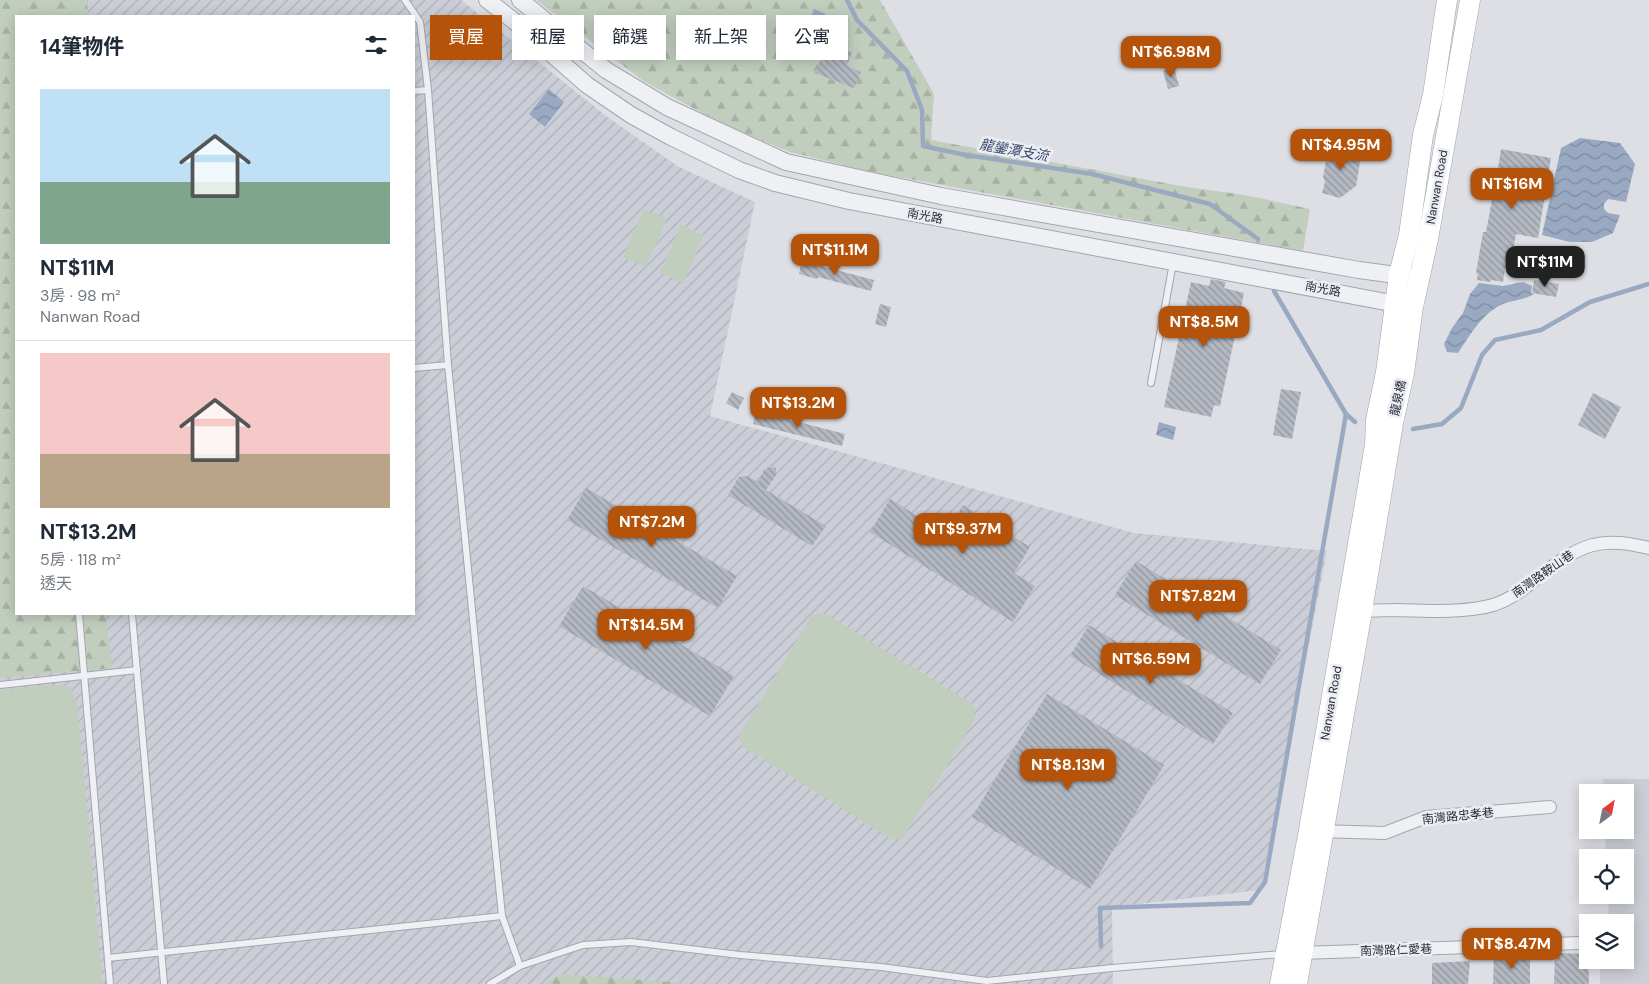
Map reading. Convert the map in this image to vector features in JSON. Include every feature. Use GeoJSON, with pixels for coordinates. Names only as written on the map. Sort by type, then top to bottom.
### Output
{"type":"FeatureCollection","features":[{"type":"Feature","properties":{"kind":"main road","name":"Nanwan Road"},"geometry":{"type":"LineString","coordinates":[[1395,373],[1404,306],[1398,275],[1409,235],[1423,135],[1433,95],[1447,0]]}},
{"type":"Feature","properties":{"kind":"main road","name":"Nanwan Road"},"geometry":{"type":"LineString","coordinates":[[1404,306],[1418,279],[1428,238],[1470,0]]}},
{"type":"Feature","properties":{"kind":"main road","name":"龍泉橋"},"geometry":{"type":"LineString","coordinates":[[1384,422],[1395,373]]}},
{"type":"Feature","properties":{"kind":"main road","name":"Nanwan Road"},"geometry":{"type":"LineString","coordinates":[[1280,984],[1294,953],[1354,611],[1384,422]]}},
{"type":"Feature","properties":{"kind":"main road","name":"Nanwan Road"},"geometry":{"type":"LineString","coordinates":[[1294,953],[1297,984]]}},
{"type":"Feature","properties":{"kind":"street","name":"南光路"},"geometry":{"type":"LineString","coordinates":[[487,0],[587,85],[631,115],[671,137],[740,170],[775,183],[849,201],[1404,306]]}},
{"type":"Feature","properties":{"kind":"street","name":"南光路"},"geometry":{"type":"LineString","coordinates":[[520,0],[606,70],[667,107],[786,162],[941,196],[1418,279]]}},
{"type":"Feature","properties":{"kind":"street","name":"南灣路鞍山巷"},"geometry":{"type":"LineString","coordinates":[[1354,611],[1431,611],[1479,608],[1494,605],[1520,592],[1574,551],[1602,542],[1631,543],[1649,548]]}},
{"type":"Feature","properties":{"kind":"street","name":"南灣路忠孝巷"},"geometry":{"type":"LineString","coordinates":[[1316,830],[1385,833],[1426,817],[1550,807]]}},
{"type":"Feature","properties":{"kind":"street","name":"南灣路仁愛巷"},"geometry":{"type":"LineString","coordinates":[[1294,953],[1579,943]]}},
{"type":"Feature","properties":{"kind":"lane"},"geometry":{"type":"LineString","coordinates":[[406,0],[420,22],[428,90],[448,365],[502,916],[520,966]]}},
{"type":"Feature","properties":{"kind":"lane"},"geometry":{"type":"LineString","coordinates":[[415,91],[428,90]]}},
{"type":"Feature","properties":{"kind":"lane"},"geometry":{"type":"LineString","coordinates":[[1151,383],[1174,261]]}},
{"type":"Feature","properties":{"kind":"lane"},"geometry":{"type":"LineString","coordinates":[[415,368],[448,365]]}},
{"type":"Feature","properties":{"kind":"lane"},"geometry":{"type":"LineString","coordinates":[[79,615],[110,984]]}},
{"type":"Feature","properties":{"kind":"lane"},"geometry":{"type":"LineString","coordinates":[[132,615],[163,952],[164,984]]}},
{"type":"Feature","properties":{"kind":"lane"},"geometry":{"type":"LineString","coordinates":[[0,685],[136,670]]}},
{"type":"Feature","properties":{"kind":"lane"},"geometry":{"type":"LineString","coordinates":[[108,958],[502,916]]}},
{"type":"Feature","properties":{"kind":"lane"},"geometry":{"type":"LineString","coordinates":[[490,984],[520,966],[583,945],[631,942],[881,967],[987,981],[1112,968],[1294,953]]}},
{"type":"Feature","properties":{"kind":"shaded area"},"geometry":{"type":"Polygon","coordinates":[[[0,0],[461,0],[480,15],[430,15],[430,60],[502,60],[502,33],[512,41],[512,60],[536,60],[610,119],[679,167],[755,202],[710,416],[1134,533],[1327,551],[1261,890],[1112,907],[1113,984],[0,984],[0,0]]]}},
{"type":"Feature","properties":{"kind":"shaded area"},"geometry":{"type":"Polygon","coordinates":[[[1603,779],[1649,779],[1649,984],[1600,984],[1600,969],[1634,969],[1634,914],[1609,914],[1608,904],[1634,904],[1634,849],[1606,849],[1605,839],[1634,839],[1634,784],[1603,784],[1603,779]]]}},
{"type":"Feature","properties":{"kind":"green space"},"geometry":{"type":"Polygon","coordinates":[[[0,0],[87,0],[88,15],[15,15],[15,615],[106,615],[112,668],[0,678],[0,0]]]}},
{"type":"Feature","properties":{"kind":"green space"},"geometry":{"type":"Polygon","coordinates":[[[536,0],[880,0],[934,94],[931,140],[1187,187],[1245,195],[1310,209],[1303,251],[871,172],[790,152],[726,126],[645,82],[616,60],[666,60],[666,15],[594,15],[594,44],[584,36],[584,15],[556,15],[536,0]]]}},
{"type":"Feature","properties":{"kind":"green space"},"geometry":{"type":"Polygon","coordinates":[[[644,209],[667,219],[646,267],[623,257],[644,209]]]}},
{"type":"Feature","properties":{"kind":"green space"},"geometry":{"type":"Polygon","coordinates":[[[681,225],[704,235],[683,283],[660,273],[681,225]]]}},
{"type":"Feature","properties":{"kind":"green space"},"geometry":{"type":"Polygon","coordinates":[[[824,613],[974,705],[975,719],[903,838],[893,840],[742,746],[739,736],[812,615],[824,613]]]}},
{"type":"Feature","properties":{"kind":"green space"},"geometry":{"type":"Polygon","coordinates":[[[51,685],[69,686],[77,701],[103,984],[0,984],[0,690],[51,685]]]}},
{"type":"Feature","properties":{"kind":"green space"},"geometry":{"type":"Polygon","coordinates":[[[561,974],[695,984],[545,984],[561,974]]]}},
{"type":"Feature","properties":{"kind":"water"},"geometry":{"type":"Polygon","coordinates":[[[814,9],[826,14],[826,15],[812,15],[814,9]]]}},
{"type":"Feature","properties":{"kind":"water"},"geometry":{"type":"Polygon","coordinates":[[[549,89],[564,102],[545,127],[529,114],[549,89]]]}},
{"type":"Feature","properties":{"kind":"water"},"geometry":{"type":"Polygon","coordinates":[[[1580,138],[1620,143],[1635,164],[1626,202],[1608,199],[1604,204],[1604,209],[1608,213],[1620,215],[1613,233],[1592,242],[1570,242],[1542,235],[1561,148],[1580,138]]]}},
{"type":"Feature","properties":{"kind":"water"},"geometry":{"type":"Polygon","coordinates":[[[1523,282],[1532,286],[1531,293],[1534,294],[1506,303],[1491,311],[1470,334],[1458,353],[1447,352],[1444,344],[1452,328],[1463,313],[1470,294],[1479,283],[1503,286],[1523,282]]]}},
{"type":"Feature","properties":{"kind":"water"},"geometry":{"type":"Polygon","coordinates":[[[1159,422],[1176,427],[1173,440],[1156,435],[1159,422]]]}},
{"type":"Feature","properties":{"kind":"building"},"geometry":{"type":"Polygon","coordinates":[[[848,50],[852,52],[847,66],[861,72],[854,88],[815,73],[821,60],[848,60],[848,50]]]}},
{"type":"Feature","properties":{"kind":"building"},"geometry":{"type":"Polygon","coordinates":[[[1174,68],[1179,86],[1168,89],[1163,71],[1174,68]]]}},
{"type":"Feature","properties":{"kind":"building"},"geometry":{"type":"Polygon","coordinates":[[[1329,145],[1362,151],[1356,186],[1340,198],[1322,193],[1329,145]]]}},
{"type":"Feature","properties":{"kind":"building"},"geometry":{"type":"Polygon","coordinates":[[[1501,149],[1551,158],[1538,238],[1516,234],[1510,269],[1505,268],[1503,282],[1491,280],[1490,282],[1477,280],[1478,274],[1476,273],[1483,232],[1486,232],[1492,200],[1488,199],[1491,181],[1496,182],[1501,149]]]}},
{"type":"Feature","properties":{"kind":"building"},"geometry":{"type":"Polygon","coordinates":[[[802,261],[874,280],[871,291],[799,274],[802,261]]]}},
{"type":"Feature","properties":{"kind":"building"},"geometry":{"type":"Polygon","coordinates":[[[1211,279],[1226,282],[1224,288],[1244,293],[1220,406],[1214,405],[1211,417],[1164,407],[1191,282],[1209,286],[1211,279]]]}},
{"type":"Feature","properties":{"kind":"building"},"geometry":{"type":"Polygon","coordinates":[[[1534,280],[1559,284],[1556,297],[1532,293],[1534,280]]]}},
{"type":"Feature","properties":{"kind":"building"},"geometry":{"type":"Polygon","coordinates":[[[880,304],[891,307],[886,327],[875,324],[880,304]]]}},
{"type":"Feature","properties":{"kind":"building"},"geometry":{"type":"Polygon","coordinates":[[[1281,389],[1301,392],[1292,439],[1273,435],[1281,389]]]}},
{"type":"Feature","properties":{"kind":"building"},"geometry":{"type":"Polygon","coordinates":[[[732,392],[744,398],[738,410],[726,403],[732,392]]]}},
{"type":"Feature","properties":{"kind":"building"},"geometry":{"type":"Polygon","coordinates":[[[1593,393],[1621,407],[1605,439],[1578,425],[1593,393]]]}},
{"type":"Feature","properties":{"kind":"building"},"geometry":{"type":"Polygon","coordinates":[[[756,411],[845,434],[842,446],[753,424],[756,411]]]}},
{"type":"Feature","properties":{"kind":"building"},"geometry":{"type":"Polygon","coordinates":[[[769,467],[776,468],[776,475],[766,490],[826,526],[812,546],[728,495],[739,477],[747,476],[758,482],[764,470],[769,467]]]}},
{"type":"Feature","properties":{"kind":"building"},"geometry":{"type":"Polygon","coordinates":[[[586,488],[737,576],[718,608],[567,520],[586,488]]]}},
{"type":"Feature","properties":{"kind":"building"},"geometry":{"type":"Polygon","coordinates":[[[890,499],[945,533],[963,505],[1030,547],[1014,573],[1035,586],[1013,622],[870,532],[890,499]]]}},
{"type":"Feature","properties":{"kind":"building"},"geometry":{"type":"Polygon","coordinates":[[[1136,561],[1281,650],[1260,684],[1115,595],[1136,561]]]}},
{"type":"Feature","properties":{"kind":"building"},"geometry":{"type":"Polygon","coordinates":[[[583,586],[734,676],[710,716],[559,626],[583,586]]]}},
{"type":"Feature","properties":{"kind":"building"},"geometry":{"type":"Polygon","coordinates":[[[1089,625],[1233,713],[1213,744],[1070,656],[1089,625]]]}},
{"type":"Feature","properties":{"kind":"building"},"geometry":{"type":"Polygon","coordinates":[[[1047,694],[1164,765],[1090,889],[972,817],[1047,694]]]}},
{"type":"Feature","properties":{"kind":"building"},"geometry":{"type":"Polygon","coordinates":[[[1555,953],[1579,954],[1579,969],[1588,969],[1589,984],[1554,984],[1555,953]]]}},
{"type":"Feature","properties":{"kind":"building"},"geometry":{"type":"Polygon","coordinates":[[[1530,955],[1530,984],[1493,984],[1494,956],[1530,955]]]}},
{"type":"Feature","properties":{"kind":"building"},"geometry":{"type":"Polygon","coordinates":[[[1470,961],[1468,984],[1432,984],[1432,963],[1470,961]]]}},
{"type":"Feature","properties":{"kind":"waterway","name":"龍鑾潭支流"},"geometry":{"type":"LineString","coordinates":[[847,0],[857,20],[907,71],[922,110],[923,146],[966,155],[1092,174],[1210,204],[1258,239]]}},
{"type":"Feature","properties":{"kind":"waterway","name":"龍鑾潭支流"},"geometry":{"type":"LineString","coordinates":[[1413,429],[1442,424],[1461,408],[1482,355],[1495,340],[1541,330],[1590,302],[1649,284]]}},
{"type":"Feature","properties":{"kind":"waterway","name":"龍鑾潭支流"},"geometry":{"type":"LineString","coordinates":[[1274,291],[1346,414],[1355,422]]}},
{"type":"Feature","properties":{"kind":"waterway"},"geometry":{"type":"LineString","coordinates":[[1101,946],[1100,908],[1250,903],[1265,882],[1346,414]]}}]}
